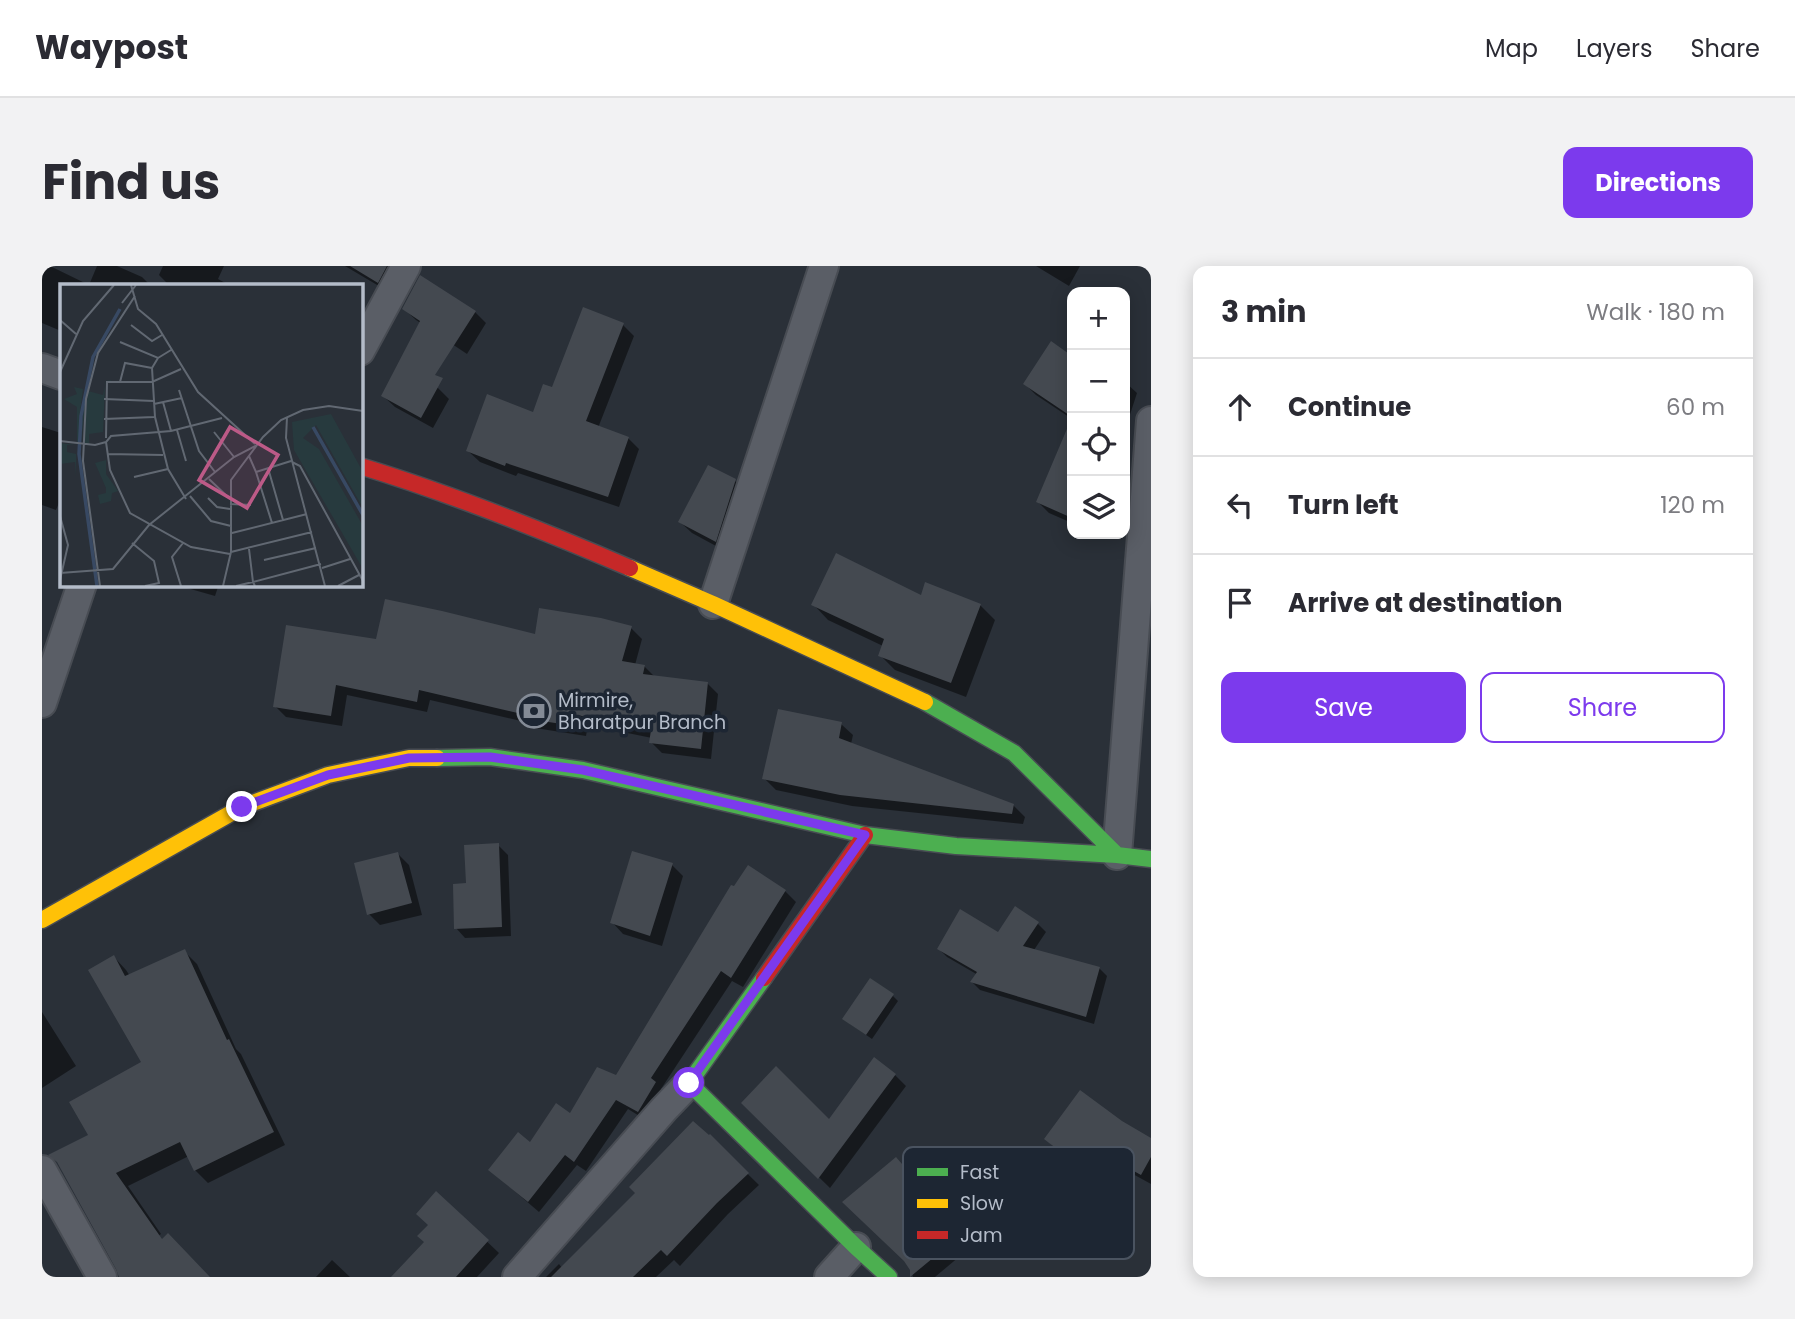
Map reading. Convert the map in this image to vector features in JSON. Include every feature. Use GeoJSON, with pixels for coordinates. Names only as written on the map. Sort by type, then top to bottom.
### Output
{"type":"FeatureCollection","features":[{"type":"Feature","properties":{"kind":"street"},"geometry":{"type":"LineString","coordinates":[[362,347],[406,266]]}},
{"type":"Feature","properties":{"kind":"street"},"geometry":{"type":"LineString","coordinates":[[713,604],[824,266]]}},
{"type":"Feature","properties":{"kind":"street"},"geometry":{"type":"LineString","coordinates":[[42,368],[60,374]]}},
{"type":"Feature","properties":{"kind":"street"},"geometry":{"type":"LineString","coordinates":[[1117,855],[1151,421]]}},
{"type":"Feature","properties":{"kind":"street"},"geometry":{"type":"LineString","coordinates":[[362,467],[548,533],[713,604],[935,707],[1014,753],[1117,855]]}},
{"type":"Feature","properties":{"kind":"street"},"geometry":{"type":"LineString","coordinates":[[42,703],[81,586]]}},
{"type":"Feature","properties":{"kind":"street"},"geometry":{"type":"LineString","coordinates":[[42,920],[242,807],[328,775],[409,758],[490,757],[583,770],[865,835],[956,846],[1151,859]]}},
{"type":"Feature","properties":{"kind":"street"},"geometry":{"type":"LineString","coordinates":[[517,1277],[689,1083],[865,835]]}},
{"type":"Feature","properties":{"kind":"street"},"geometry":{"type":"LineString","coordinates":[[689,1083],[889,1277]]}},
{"type":"Feature","properties":{"kind":"street"},"geometry":{"type":"LineString","coordinates":[[42,1170],[102,1277]]}},
{"type":"Feature","properties":{"kind":"street"},"geometry":{"type":"LineString","coordinates":[[830,1277],[856,1247]]}},
{"type":"Feature","properties":{"kind":"building"},"geometry":{"type":"Polygon","coordinates":[[[350,266],[387,266],[378,283],[350,266]]]}},
{"type":"Feature","properties":{"kind":"building"},"geometry":{"type":"Polygon","coordinates":[[[420,275],[476,311],[435,375],[443,378],[421,418],[381,396],[420,321],[402,309],[420,275]]]}},
{"type":"Feature","properties":{"kind":"building"},"geometry":{"type":"Polygon","coordinates":[[[583,307],[624,323],[586,421],[629,437],[608,497],[506,463],[505,466],[466,451],[487,394],[533,412],[543,384],[552,387],[583,307]]]}},
{"type":"Feature","properties":{"kind":"building"},"geometry":{"type":"Polygon","coordinates":[[[1051,341],[1067,352],[1067,414],[1023,384],[1051,341]]]}},
{"type":"Feature","properties":{"kind":"building"},"geometry":{"type":"Polygon","coordinates":[[[1067,429],[1067,516],[1036,502],[1067,429]]]}},
{"type":"Feature","properties":{"kind":"building"},"geometry":{"type":"Polygon","coordinates":[[[708,465],[736,479],[716,542],[678,522],[708,465]]]}},
{"type":"Feature","properties":{"kind":"building"},"geometry":{"type":"Polygon","coordinates":[[[836,553],[921,595],[925,582],[981,604],[951,683],[878,656],[884,639],[811,605],[836,553]]]}},
{"type":"Feature","properties":{"kind":"building"},"geometry":{"type":"Polygon","coordinates":[[[385,599],[535,634],[539,608],[632,626],[622,661],[645,665],[643,674],[708,682],[701,749],[649,743],[651,730],[577,715],[575,726],[522,718],[522,714],[419,690],[417,702],[336,685],[331,716],[273,707],[286,625],[376,639],[385,599]]]}},
{"type":"Feature","properties":{"kind":"building"},"geometry":{"type":"Polygon","coordinates":[[[778,709],[842,722],[839,738],[1014,804],[1012,814],[840,795],[762,779],[778,709]]]}},
{"type":"Feature","properties":{"kind":"building"},"geometry":{"type":"Polygon","coordinates":[[[499,843],[502,927],[454,929],[453,884],[466,883],[464,845],[499,843]]]}},
{"type":"Feature","properties":{"kind":"building"},"geometry":{"type":"Polygon","coordinates":[[[632,851],[673,863],[650,936],[610,923],[632,851]]]}},
{"type":"Feature","properties":{"kind":"building"},"geometry":{"type":"Polygon","coordinates":[[[398,852],[412,903],[367,915],[354,863],[398,852]]]}},
{"type":"Feature","properties":{"kind":"building"},"geometry":{"type":"Polygon","coordinates":[[[748,865],[786,890],[731,978],[721,971],[651,1078],[656,1082],[638,1112],[616,1100],[574,1162],[565,1155],[528,1202],[488,1170],[518,1132],[530,1142],[556,1103],[570,1113],[597,1067],[616,1075],[731,885],[734,886],[748,865]]]}},
{"type":"Feature","properties":{"kind":"building"},"geometry":{"type":"Polygon","coordinates":[[[1015,906],[1039,922],[1023,946],[1100,967],[1086,1017],[970,982],[977,972],[937,949],[960,909],[998,932],[1015,906]]]}},
{"type":"Feature","properties":{"kind":"building"},"geometry":{"type":"Polygon","coordinates":[[[185,949],[274,1132],[194,1171],[180,1142],[116,1173],[162,1239],[168,1233],[210,1277],[119,1277],[57,1162],[48,1155],[88,1135],[69,1102],[141,1062],[88,970],[114,955],[125,976],[185,949]]]}},
{"type":"Feature","properties":{"kind":"building"},"geometry":{"type":"Polygon","coordinates":[[[870,978],[894,994],[866,1035],[842,1019],[870,978]]]}},
{"type":"Feature","properties":{"kind":"building"},"geometry":{"type":"Polygon","coordinates":[[[874,1057],[896,1074],[818,1179],[741,1103],[776,1066],[829,1119],[874,1057]]]}},
{"type":"Feature","properties":{"kind":"building"},"geometry":{"type":"Polygon","coordinates":[[[1080,1090],[1122,1121],[1151,1138],[1151,1157],[1141,1175],[1134,1171],[1134,1147],[1054,1147],[1044,1139],[1080,1090]]]}},
{"type":"Feature","properties":{"kind":"building"},"geometry":{"type":"Polygon","coordinates":[[[693,1121],[749,1173],[667,1256],[661,1250],[633,1277],[551,1277],[635,1193],[629,1187],[693,1121]]]}},
{"type":"Feature","properties":{"kind":"building"},"geometry":{"type":"Polygon","coordinates":[[[896,1157],[903,1165],[903,1259],[932,1259],[910,1277],[910,1270],[904,1261],[842,1202],[896,1157]]]}},
{"type":"Feature","properties":{"kind":"building"},"geometry":{"type":"Polygon","coordinates":[[[436,1191],[489,1240],[456,1277],[391,1277],[424,1242],[417,1236],[428,1225],[416,1214],[436,1191]]]}},
{"type":"Feature","properties":{"kind":"traffic: fast"},"geometry":{"type":"LineString","coordinates":[[925,702],[1014,753],[1117,855]]}},
{"type":"Feature","properties":{"kind":"traffic: fast"},"geometry":{"type":"LineString","coordinates":[[437,758],[490,757],[583,770],[865,835],[956,846],[1151,859]]}},
{"type":"Feature","properties":{"kind":"traffic: fast"},"geometry":{"type":"LineString","coordinates":[[764,978],[689,1083],[889,1277]]}},
{"type":"Feature","properties":{"kind":"traffic: slow"},"geometry":{"type":"LineString","coordinates":[[630,568],[925,702]]}},
{"type":"Feature","properties":{"kind":"traffic: slow"},"geometry":{"type":"LineString","coordinates":[[42,920],[242,807],[328,775],[409,758],[437,758]]}},
{"type":"Feature","properties":{"kind":"traffic: jam"},"geometry":{"type":"LineString","coordinates":[[362,467],[496,513],[630,568]]}},
{"type":"Feature","properties":{"kind":"traffic: jam"},"geometry":{"type":"LineString","coordinates":[[764,978],[865,835]]}},
{"type":"Feature","properties":{"kind":"place","name":"Mirmire, Bharatpur Branch"},"geometry":{"type":"Point","coordinates":[534,711]}},
{"type":"Feature","properties":{"kind":"route"},"geometry":{"type":"LineString","coordinates":[[242,807],[328,775],[409,758],[490,757],[583,770],[865,835],[689,1083]]}}]}
